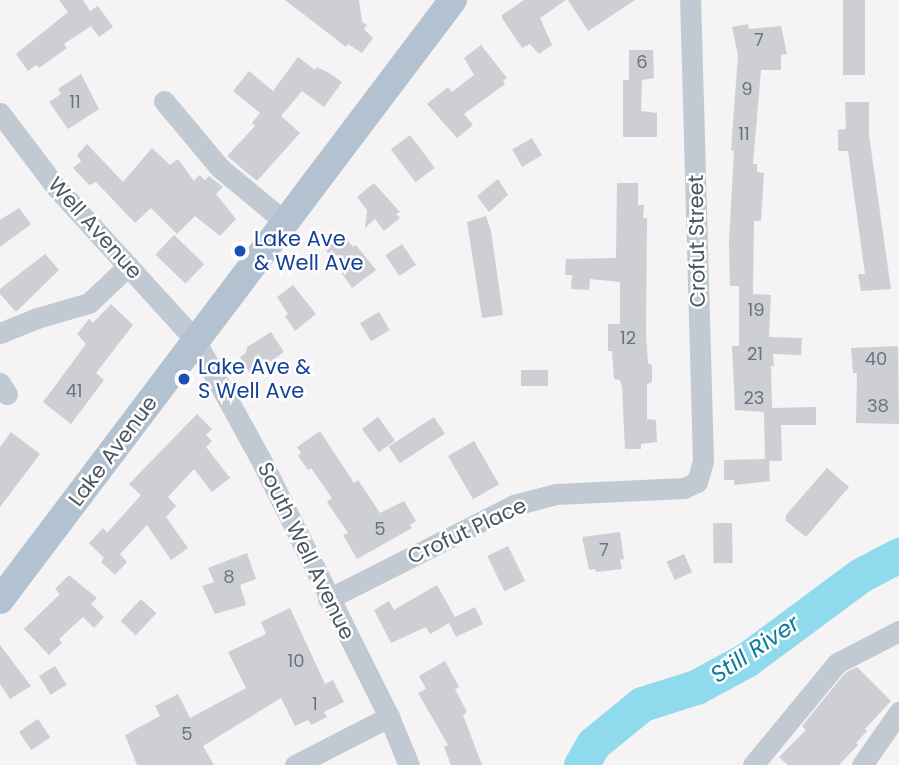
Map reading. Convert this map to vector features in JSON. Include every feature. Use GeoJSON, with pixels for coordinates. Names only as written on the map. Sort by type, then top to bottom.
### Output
{"type":"FeatureCollection","features":[{"type":"Feature","properties":{"kind":"main road","name":"Lake Avenue"},"geometry":{"type":"LineString","coordinates":[[0,600],[453,0]]}},
{"type":"Feature","properties":{"kind":"street","name":"Crofut Street"},"geometry":{"type":"LineString","coordinates":[[690,0],[703,461],[697,482]]}},
{"type":"Feature","properties":{"kind":"street"},"geometry":{"type":"LineString","coordinates":[[164,101],[220,168],[285,222]]}},
{"type":"Feature","properties":{"kind":"street","name":"Well Avenue"},"geometry":{"type":"LineString","coordinates":[[0,113],[56,187],[195,340]]}},
{"type":"Feature","properties":{"kind":"street"},"geometry":{"type":"LineString","coordinates":[[0,333],[37,318],[89,303],[128,266]]}},
{"type":"Feature","properties":{"kind":"street","name":"South Well Avenue"},"geometry":{"type":"LineString","coordinates":[[195,340],[260,458],[389,717],[410,765]]}},
{"type":"Feature","properties":{"kind":"street","name":"Crofut Place"},"geometry":{"type":"LineString","coordinates":[[328,599],[514,505],[556,494],[684,488],[697,482]]}},
{"type":"Feature","properties":{"kind":"street"},"geometry":{"type":"LineString","coordinates":[[753,765],[837,663],[899,631]]}},
{"type":"Feature","properties":{"kind":"street"},"geometry":{"type":"LineString","coordinates":[[862,765],[899,712]]}},
{"type":"Feature","properties":{"kind":"street"},"geometry":{"type":"LineString","coordinates":[[295,765],[389,717]]}},
{"type":"Feature","properties":{"kind":"building"},"geometry":{"type":"Polygon","coordinates":[[[59,0],[83,0],[90,11],[98,6],[113,27],[99,37],[91,26],[64,44],[67,48],[39,68],[36,65],[28,71],[16,54],[68,12],[59,0]]]}},
{"type":"Feature","properties":{"kind":"building"},"geometry":{"type":"Polygon","coordinates":[[[285,0],[359,0],[362,22],[367,25],[364,29],[373,38],[362,53],[348,44],[346,47],[285,0]]]}},
{"type":"Feature","properties":{"kind":"building"},"geometry":{"type":"Polygon","coordinates":[[[524,0],[566,0],[540,18],[552,45],[539,54],[530,44],[522,48],[502,18],[502,15],[524,0]]]}},
{"type":"Feature","properties":{"kind":"building"},"geometry":{"type":"Polygon","coordinates":[[[568,0],[635,0],[588,31],[568,0]]]}},
{"type":"Feature","properties":{"kind":"building"},"geometry":{"type":"Polygon","coordinates":[[[843,0],[865,0],[865,75],[843,75],[843,0]]]}},
{"type":"Feature","properties":{"kind":"building"},"geometry":{"type":"Polygon","coordinates":[[[748,24],[749,29],[781,26],[787,54],[781,55],[781,70],[761,70],[753,164],[757,164],[757,172],[764,173],[761,221],[754,221],[753,294],[771,295],[769,337],[802,338],[801,355],[773,354],[772,408],[816,407],[816,425],[781,425],[782,461],[769,461],[770,481],[734,485],[734,480],[724,480],[724,460],[765,459],[764,412],[735,410],[732,346],[739,346],[739,286],[730,286],[729,241],[734,151],[731,150],[738,55],[732,27],[748,24]]]}},
{"type":"Feature","properties":{"kind":"building"},"geometry":{"type":"Polygon","coordinates":[[[481,45],[507,78],[503,81],[505,84],[464,114],[473,125],[457,138],[427,104],[448,87],[452,92],[474,75],[464,58],[481,45]]]}},
{"type":"Feature","properties":{"kind":"building"},"geometry":{"type":"Polygon","coordinates":[[[629,50],[653,50],[654,78],[642,80],[641,111],[657,113],[657,137],[623,137],[623,80],[629,80],[629,50]]]}},
{"type":"Feature","properties":{"kind":"building"},"geometry":{"type":"Polygon","coordinates":[[[298,57],[315,70],[317,67],[342,82],[324,107],[302,91],[281,116],[300,133],[257,181],[227,156],[255,126],[252,123],[260,113],[233,91],[249,71],[273,91],[298,57]]]}},
{"type":"Feature","properties":{"kind":"building"},"geometry":{"type":"Polygon","coordinates":[[[81,74],[99,109],[68,129],[49,102],[61,94],[58,89],[81,74]]]}},
{"type":"Feature","properties":{"kind":"building"},"geometry":{"type":"Polygon","coordinates":[[[845,102],[869,102],[869,135],[891,289],[861,291],[858,274],[865,274],[848,151],[838,151],[838,130],[846,129],[845,102]]]}},
{"type":"Feature","properties":{"kind":"building"},"geometry":{"type":"Polygon","coordinates":[[[410,135],[435,168],[416,182],[391,149],[410,135]]]}},
{"type":"Feature","properties":{"kind":"building"},"geometry":{"type":"Polygon","coordinates":[[[532,138],[542,155],[522,167],[512,150],[532,138]]]}},
{"type":"Feature","properties":{"kind":"building"},"geometry":{"type":"Polygon","coordinates":[[[87,144],[123,182],[152,148],[170,165],[178,159],[194,181],[199,175],[205,180],[209,176],[223,187],[216,194],[236,219],[220,236],[195,216],[177,234],[151,208],[135,223],[96,182],[89,185],[73,168],[81,161],[77,155],[87,144]]]}},
{"type":"Feature","properties":{"kind":"building"},"geometry":{"type":"Polygon","coordinates":[[[498,179],[508,195],[489,212],[477,196],[498,179]]]}},
{"type":"Feature","properties":{"kind":"building"},"geometry":{"type":"Polygon","coordinates":[[[374,183],[400,212],[396,214],[400,218],[384,231],[375,219],[365,228],[367,210],[357,197],[374,183]]]}},
{"type":"Feature","properties":{"kind":"building"},"geometry":{"type":"Polygon","coordinates":[[[617,183],[638,183],[638,205],[644,205],[643,218],[647,218],[646,335],[648,363],[652,365],[652,382],[647,384],[647,419],[656,420],[657,442],[641,444],[641,449],[625,449],[622,387],[620,380],[614,379],[612,351],[608,351],[608,324],[620,324],[620,282],[590,279],[589,290],[571,289],[572,275],[565,275],[566,259],[616,258],[617,183]]]}},
{"type":"Feature","properties":{"kind":"building"},"geometry":{"type":"Polygon","coordinates":[[[19,208],[31,224],[0,247],[0,220],[19,208]]]}},
{"type":"Feature","properties":{"kind":"building"},"geometry":{"type":"Polygon","coordinates":[[[486,216],[491,231],[503,315],[482,318],[467,222],[486,216]]]}},
{"type":"Feature","properties":{"kind":"building"},"geometry":{"type":"Polygon","coordinates":[[[341,232],[353,247],[356,245],[376,270],[352,288],[323,246],[341,232]]]}},
{"type":"Feature","properties":{"kind":"building"},"geometry":{"type":"Polygon","coordinates":[[[174,235],[204,264],[185,284],[155,254],[174,235]]]}},
{"type":"Feature","properties":{"kind":"building"},"geometry":{"type":"Polygon","coordinates":[[[402,244],[416,265],[399,276],[385,255],[402,244]]]}},
{"type":"Feature","properties":{"kind":"building"},"geometry":{"type":"Polygon","coordinates":[[[45,254],[59,270],[16,312],[0,294],[0,289],[45,254]]]}},
{"type":"Feature","properties":{"kind":"building"},"geometry":{"type":"Polygon","coordinates":[[[293,285],[316,314],[295,331],[277,297],[293,285]]]}},
{"type":"Feature","properties":{"kind":"building"},"geometry":{"type":"Polygon","coordinates":[[[111,304],[133,325],[96,373],[104,380],[71,424],[43,402],[86,344],[77,334],[89,319],[93,323],[111,304]]]}},
{"type":"Feature","properties":{"kind":"building"},"geometry":{"type":"Polygon","coordinates":[[[379,312],[390,330],[371,341],[360,323],[379,312]]]}},
{"type":"Feature","properties":{"kind":"building"},"geometry":{"type":"Polygon","coordinates":[[[271,332],[284,352],[251,375],[240,357],[246,353],[247,347],[271,332]]]}},
{"type":"Feature","properties":{"kind":"building"},"geometry":{"type":"Polygon","coordinates":[[[898,346],[899,424],[856,423],[857,373],[853,373],[851,348],[898,346]]]}},
{"type":"Feature","properties":{"kind":"building"},"geometry":{"type":"Polygon","coordinates":[[[521,370],[548,370],[548,386],[521,386],[521,370]]]}},
{"type":"Feature","properties":{"kind":"building"},"geometry":{"type":"Polygon","coordinates":[[[197,414],[212,429],[206,435],[212,441],[206,447],[230,478],[212,492],[194,469],[168,497],[176,506],[166,517],[188,548],[171,560],[147,525],[120,554],[127,562],[115,575],[101,562],[104,558],[89,543],[103,528],[107,533],[141,495],[129,484],[197,414]]]}},
{"type":"Feature","properties":{"kind":"building"},"geometry":{"type":"Polygon","coordinates":[[[378,417],[395,440],[379,452],[362,429],[378,417]]]}},
{"type":"Feature","properties":{"kind":"building"},"geometry":{"type":"Polygon","coordinates":[[[434,417],[445,434],[400,463],[389,446],[434,417]]]}},
{"type":"Feature","properties":{"kind":"building"},"geometry":{"type":"Polygon","coordinates":[[[320,431],[354,483],[358,480],[380,513],[404,501],[416,521],[410,525],[412,528],[357,559],[343,535],[348,533],[327,502],[332,498],[311,468],[308,470],[298,456],[301,453],[297,447],[320,431]]]}},
{"type":"Feature","properties":{"kind":"building"},"geometry":{"type":"Polygon","coordinates":[[[11,432],[40,454],[0,507],[0,447],[11,432]]]}},
{"type":"Feature","properties":{"kind":"building"},"geometry":{"type":"Polygon","coordinates":[[[474,441],[499,484],[473,499],[448,456],[474,441]]]}},
{"type":"Feature","properties":{"kind":"building"},"geometry":{"type":"Polygon","coordinates":[[[827,468],[849,487],[806,537],[786,521],[786,515],[827,468]]]}},
{"type":"Feature","properties":{"kind":"building"},"geometry":{"type":"Polygon","coordinates":[[[713,523],[732,523],[733,563],[714,563],[713,523]]]}},
{"type":"Feature","properties":{"kind":"building"},"geometry":{"type":"Polygon","coordinates":[[[620,532],[624,559],[620,560],[622,569],[596,572],[595,569],[589,570],[582,537],[620,532]]]}},
{"type":"Feature","properties":{"kind":"building"},"geometry":{"type":"Polygon","coordinates":[[[508,546],[525,581],[504,591],[487,556],[508,546]]]}},
{"type":"Feature","properties":{"kind":"building"},"geometry":{"type":"Polygon","coordinates":[[[247,553],[256,579],[240,585],[246,605],[215,614],[202,586],[214,582],[208,568],[247,553]]]}},
{"type":"Feature","properties":{"kind":"building"},"geometry":{"type":"Polygon","coordinates":[[[684,554],[692,572],[675,580],[667,562],[684,554]]]}},
{"type":"Feature","properties":{"kind":"building"},"geometry":{"type":"Polygon","coordinates":[[[69,575],[97,598],[91,604],[104,617],[94,628],[83,617],[59,639],[62,643],[49,655],[24,629],[60,594],[55,589],[69,575]]]}},
{"type":"Feature","properties":{"kind":"building"},"geometry":{"type":"Polygon","coordinates":[[[437,585],[455,617],[475,607],[483,624],[456,637],[449,623],[430,634],[426,627],[391,643],[374,610],[389,601],[394,610],[437,585]]]}},
{"type":"Feature","properties":{"kind":"building"},"geometry":{"type":"Polygon","coordinates":[[[141,599],[156,613],[136,635],[121,621],[141,599]]]}},
{"type":"Feature","properties":{"kind":"building"},"geometry":{"type":"Polygon","coordinates":[[[290,608],[325,684],[333,680],[344,702],[324,712],[327,717],[311,725],[308,720],[295,726],[281,698],[203,746],[214,765],[137,765],[125,735],[160,716],[155,706],[178,694],[190,718],[246,688],[228,652],[266,634],[261,622],[290,608]]]}},
{"type":"Feature","properties":{"kind":"building"},"geometry":{"type":"Polygon","coordinates":[[[0,645],[31,686],[10,699],[0,684],[0,645]]]}},
{"type":"Feature","properties":{"kind":"building"},"geometry":{"type":"Polygon","coordinates":[[[445,661],[459,687],[455,689],[467,712],[463,715],[482,765],[451,765],[444,747],[448,745],[418,693],[426,689],[419,676],[445,661]]]}},
{"type":"Feature","properties":{"kind":"building"},"geometry":{"type":"Polygon","coordinates":[[[55,666],[67,685],[51,695],[39,676],[55,666]]]}},
{"type":"Feature","properties":{"kind":"building"},"geometry":{"type":"Polygon","coordinates":[[[857,667],[891,701],[865,729],[867,731],[856,743],[858,745],[839,765],[788,765],[779,757],[806,730],[802,726],[845,673],[857,667]]]}},
{"type":"Feature","properties":{"kind":"building"},"geometry":{"type":"Polygon","coordinates":[[[38,719],[50,737],[31,750],[19,732],[38,719]]]}},
{"type":"Feature","properties":{"kind":"waterway","name":"Still River"},"geometry":{"type":"LineString","coordinates":[[581,765],[593,744],[642,704],[696,687],[746,660],[861,575],[899,555]]}},
{"type":"Feature","properties":{"kind":"place","name":"Lake Ave & Well Ave"},"geometry":{"type":"Point","coordinates":[240,251]}},
{"type":"Feature","properties":{"kind":"place","name":"Lake Ave & S Well Ave"},"geometry":{"type":"Point","coordinates":[184,379]}}]}
